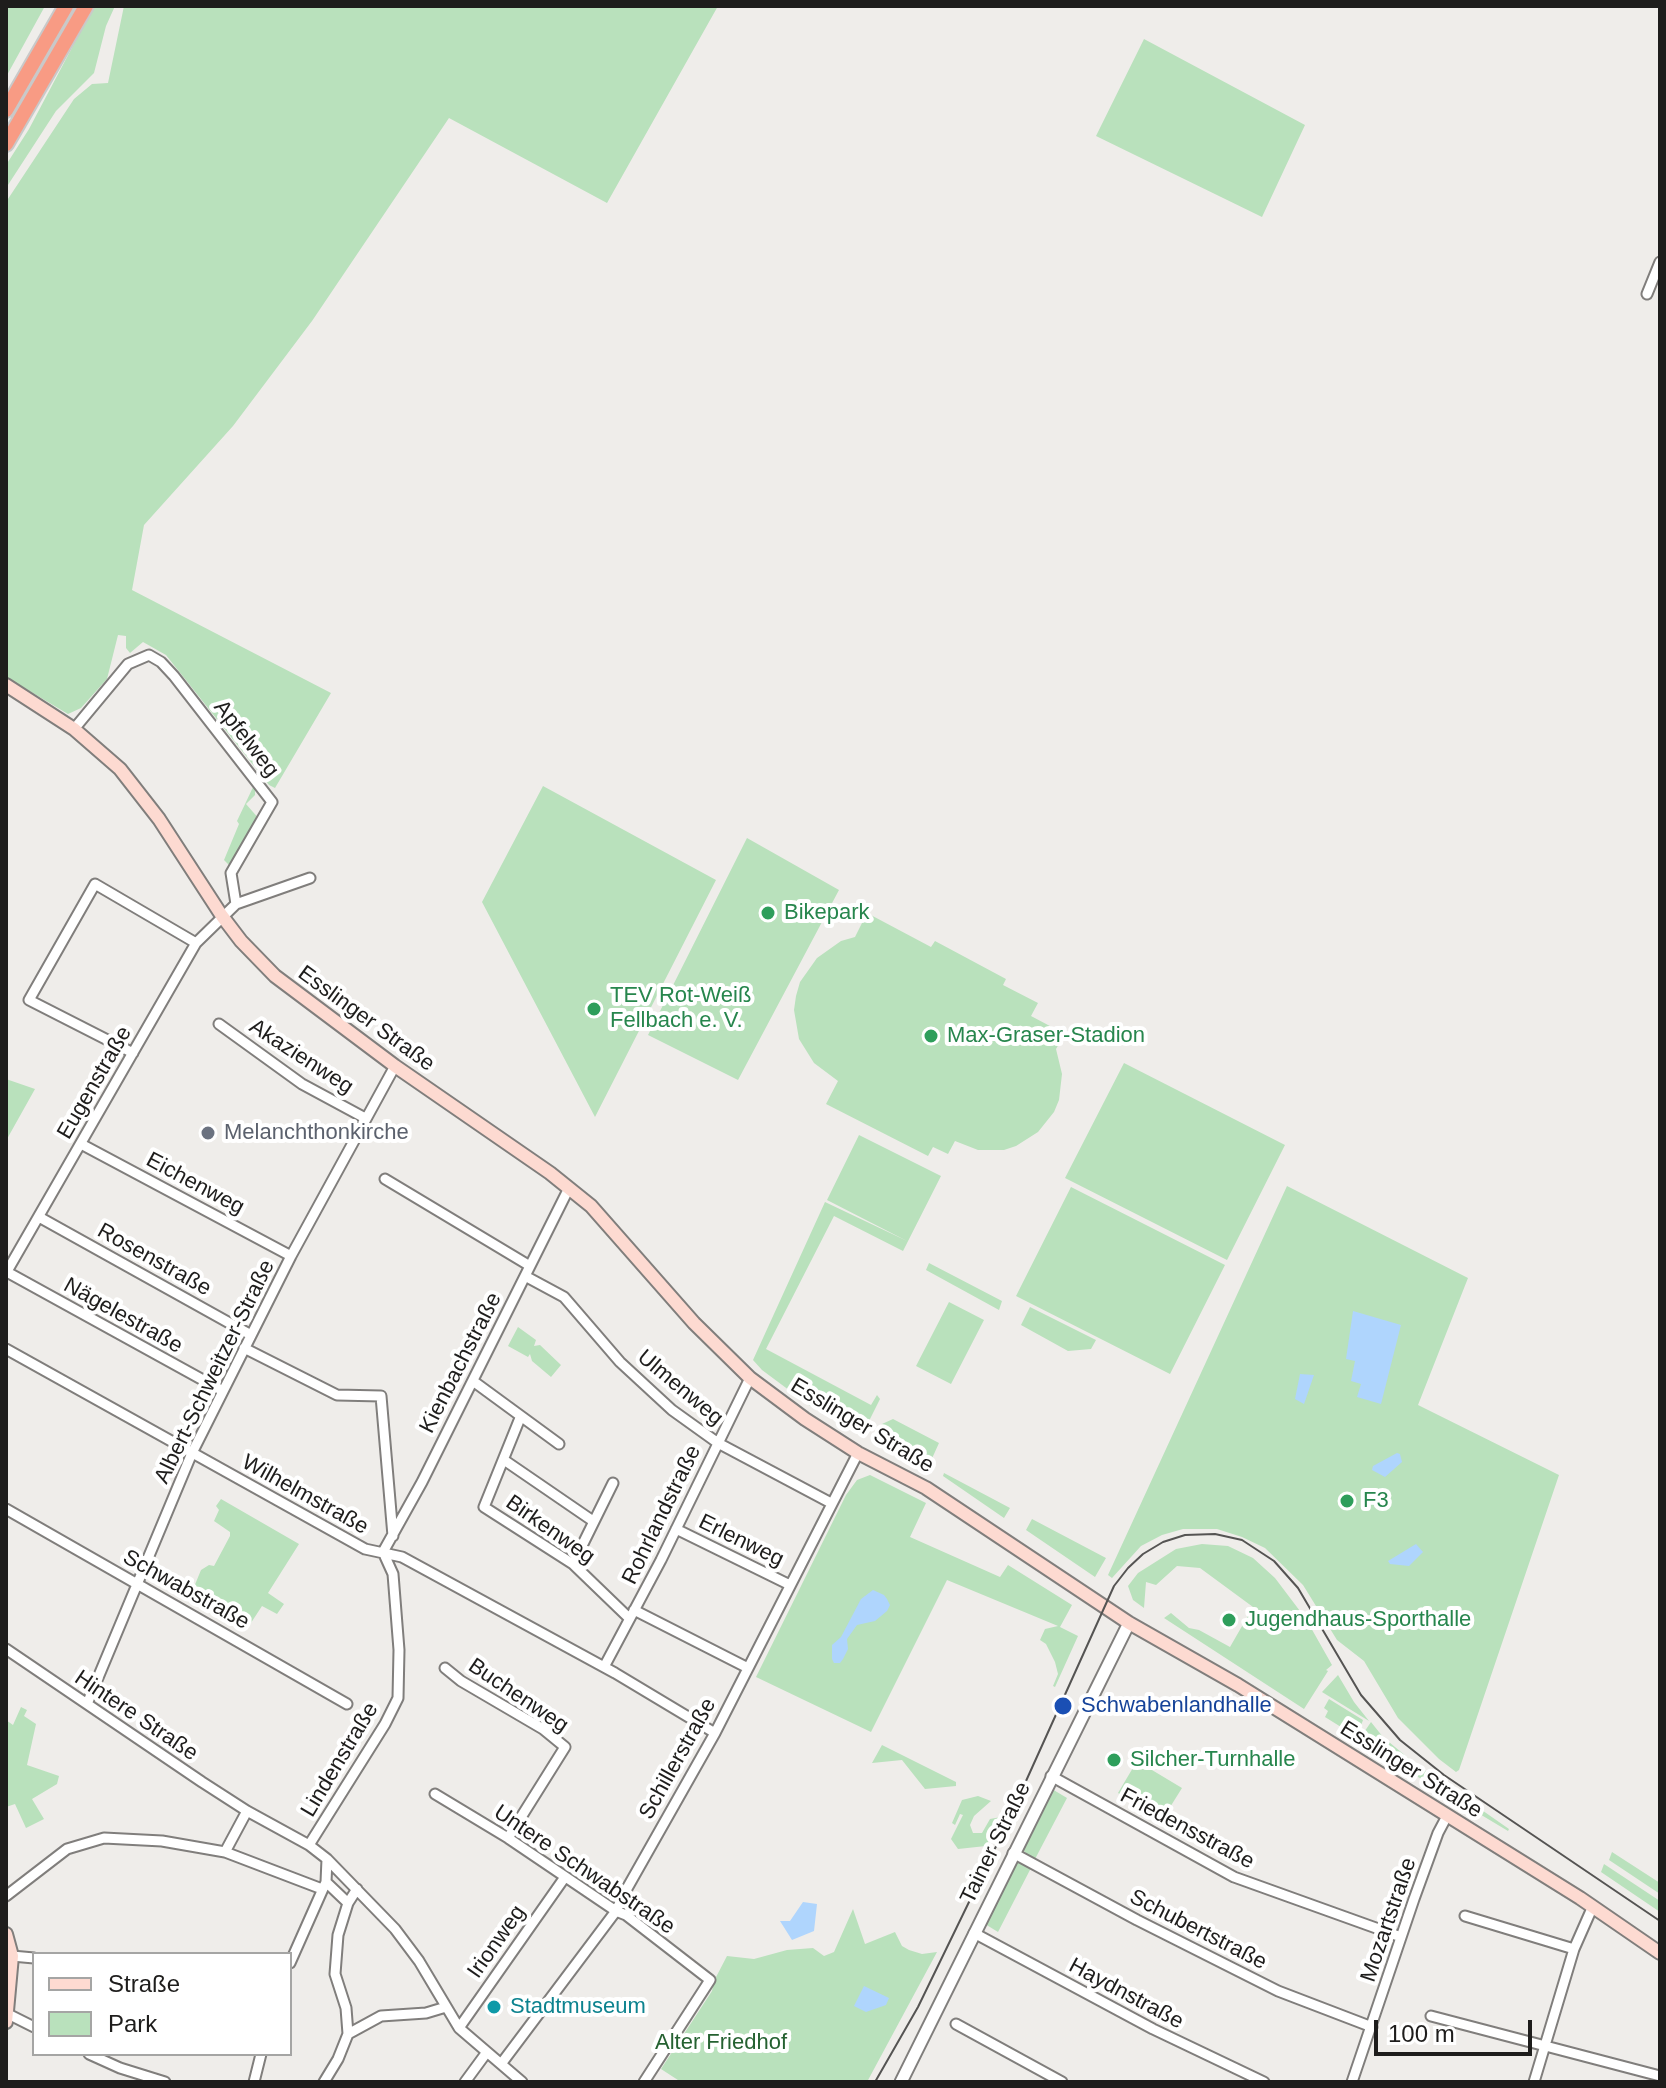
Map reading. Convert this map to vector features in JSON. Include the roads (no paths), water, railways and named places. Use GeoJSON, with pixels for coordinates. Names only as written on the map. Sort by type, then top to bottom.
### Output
{"type":"FeatureCollection","features":[{"type":"Feature","properties":{"kind":"highway"},"geometry":{"type":"LineString","coordinates":[[6,110],[66,6]]}},
{"type":"Feature","properties":{"kind":"highway"},"geometry":{"type":"LineString","coordinates":[[6,144],[86,6]]}},
{"type":"Feature","properties":{"kind":"main road","name":"Esslinger Straße"},"geometry":{"type":"LineString","coordinates":[[6,685],[74,729],[120,769],[150,806],[222,916],[275,976],[395,1066],[569,1188],[611,1227],[694,1323],[750,1378],[858,1453],[926,1488],[1129,1623],[1238,1685],[1593,1906],[1660,1953]]}},
{"type":"Feature","properties":{"kind":"main road"},"geometry":{"type":"LineString","coordinates":[[6,1934],[12,1956],[7,2018]]}},
{"type":"Feature","properties":{"kind":"street"},"geometry":{"type":"LineString","coordinates":[[1647,294],[1660,262]]}},
{"type":"Feature","properties":{"kind":"street","name":"Apfelweg"},"geometry":{"type":"LineString","coordinates":[[74,729],[128,664],[149,655],[161,662],[272,802],[231,873],[236,904]]}},
{"type":"Feature","properties":{"kind":"street"},"geometry":{"type":"LineString","coordinates":[[222,916],[236,904],[310,878]]}},
{"type":"Feature","properties":{"kind":"street"},"geometry":{"type":"LineString","coordinates":[[133,1053],[29,1000],[95,884],[196,943]]}},
{"type":"Feature","properties":{"kind":"street","name":"Eugenstraße"},"geometry":{"type":"LineString","coordinates":[[6,1272],[196,943],[222,916]]}},
{"type":"Feature","properties":{"kind":"street","name":"Akazienweg"},"geometry":{"type":"LineString","coordinates":[[219,1024],[302,1084],[365,1118]]}},
{"type":"Feature","properties":{"kind":"street","name":"Albert-Schweitzer-Straße"},"geometry":{"type":"LineString","coordinates":[[87,1704],[192,1453],[291,1256],[395,1066]]}},
{"type":"Feature","properties":{"kind":"street","name":"Eichenweg"},"geometry":{"type":"LineString","coordinates":[[81,1144],[291,1256]]}},
{"type":"Feature","properties":{"kind":"street","name":"Ulmenweg"},"geometry":{"type":"LineString","coordinates":[[385,1179],[564,1297],[620,1362],[672,1410],[718,1443],[831,1503]]}},
{"type":"Feature","properties":{"kind":"street","name":"Kienbachstraße"},"geometry":{"type":"LineString","coordinates":[[383,1552],[569,1188]]}},
{"type":"Feature","properties":{"kind":"street","name":"Rosenstraße"},"geometry":{"type":"LineString","coordinates":[[39,1217],[251,1335]]}},
{"type":"Feature","properties":{"kind":"street","name":"Nägelestraße"},"geometry":{"type":"LineString","coordinates":[[6,1272],[223,1391]]}},
{"type":"Feature","properties":{"kind":"street"},"geometry":{"type":"LineString","coordinates":[[244,1348],[337,1395],[381,1396],[393,1536]]}},
{"type":"Feature","properties":{"kind":"street","name":"Wilhelmstraße"},"geometry":{"type":"LineString","coordinates":[[6,1349],[365,1549],[402,1557],[604,1667],[715,1733]]}},
{"type":"Feature","properties":{"kind":"street","name":"Rohrlandstraße"},"geometry":{"type":"LineString","coordinates":[[604,1667],[750,1378]]}},
{"type":"Feature","properties":{"kind":"street"},"geometry":{"type":"LineString","coordinates":[[473,1381],[559,1444]]}},
{"type":"Feature","properties":{"kind":"street","name":"Birkenweg"},"geometry":{"type":"LineString","coordinates":[[520,1418],[484,1507],[573,1564],[632,1614],[748,1668]]}},
{"type":"Feature","properties":{"kind":"street","name":"Schillerstraße"},"geometry":{"type":"LineString","coordinates":[[501,2064],[616,1911],[715,1733],[858,1453]]}},
{"type":"Feature","properties":{"kind":"street"},"geometry":{"type":"LineString","coordinates":[[504,1460],[593,1521]]}},
{"type":"Feature","properties":{"kind":"street"},"geometry":{"type":"LineString","coordinates":[[573,1564],[613,1483]]}},
{"type":"Feature","properties":{"kind":"street","name":"Schwabstraße"},"geometry":{"type":"LineString","coordinates":[[6,1509],[347,1704]]}},
{"type":"Feature","properties":{"kind":"street","name":"Erlenweg"},"geometry":{"type":"LineString","coordinates":[[676,1529],[790,1585]]}},
{"type":"Feature","properties":{"kind":"street","name":"Lindenstraße"},"geometry":{"type":"LineString","coordinates":[[309,1845],[392,1712],[399,1689],[393,1574],[383,1552]]}},
{"type":"Feature","properties":{"kind":"street","name":"Tainer Straße"},"geometry":{"type":"LineString","coordinates":[[901,2082],[1129,1623]]}},
{"type":"Feature","properties":{"kind":"street","name":"Hintere Straße"},"geometry":{"type":"LineString","coordinates":[[6,1649],[247,1811],[309,1845],[327,1859],[395,1929],[419,1961],[459,2028],[522,2082]]}},
{"type":"Feature","properties":{"kind":"street","name":"Buchenweg"},"geometry":{"type":"LineString","coordinates":[[445,1668],[461,1681],[543,1729],[565,1747],[508,1838]]}},
{"type":"Feature","properties":{"kind":"street","name":"Friedensstraße"},"geometry":{"type":"LineString","coordinates":[[1051,1776],[1234,1877],[1401,1937]]}},
{"type":"Feature","properties":{"kind":"street","name":"Untere Schwabstraße"},"geometry":{"type":"LineString","coordinates":[[435,1794],[626,1915],[710,1980],[644,2082]]}},
{"type":"Feature","properties":{"kind":"street"},"geometry":{"type":"LineString","coordinates":[[225,1852],[247,1811]]}},
{"type":"Feature","properties":{"kind":"street","name":"Mozartstraße"},"geometry":{"type":"LineString","coordinates":[[1352,2082],[1438,1833],[1447,1816]]}},
{"type":"Feature","properties":{"kind":"street"},"geometry":{"type":"LineString","coordinates":[[6,1896],[67,1849],[104,1838],[162,1841],[225,1852],[324,1886],[348,1903]]}},
{"type":"Feature","properties":{"kind":"street","name":"Schubertstraße"},"geometry":{"type":"LineString","coordinates":[[1013,1853],[1278,1991],[1372,2027]]}},
{"type":"Feature","properties":{"kind":"street"},"geometry":{"type":"LineString","coordinates":[[292,1958],[324,1886],[327,1859]]}},
{"type":"Feature","properties":{"kind":"street","name":"Irionweg"},"geometry":{"type":"LineString","coordinates":[[459,2028],[565,1877]]}},
{"type":"Feature","properties":{"kind":"street"},"geometry":{"type":"LineString","coordinates":[[324,2082],[348,2034],[346,2008],[335,1974],[338,1935],[348,1903],[357,1889]]}},
{"type":"Feature","properties":{"kind":"street"},"geometry":{"type":"LineString","coordinates":[[1534,2082],[1574,1949],[1593,1906]]}},
{"type":"Feature","properties":{"kind":"street"},"geometry":{"type":"LineString","coordinates":[[1465,1916],[1574,1949]]}},
{"type":"Feature","properties":{"kind":"street","name":"Haydnstraße"},"geometry":{"type":"LineString","coordinates":[[974,1933],[1153,2029],[1264,2082]]}},
{"type":"Feature","properties":{"kind":"street"},"geometry":{"type":"LineString","coordinates":[[12,1956],[32,1958]]}},
{"type":"Feature","properties":{"kind":"street"},"geometry":{"type":"LineString","coordinates":[[348,2034],[381,2016],[426,2013],[446,2007]]}},
{"type":"Feature","properties":{"kind":"street"},"geometry":{"type":"LineString","coordinates":[[1431,2016],[1660,2076]]}},
{"type":"Feature","properties":{"kind":"street"},"geometry":{"type":"LineString","coordinates":[[7,2018],[32,2026]]}},
{"type":"Feature","properties":{"kind":"street"},"geometry":{"type":"LineString","coordinates":[[956,2024],[1062,2082]]}},
{"type":"Feature","properties":{"kind":"street"},"geometry":{"type":"LineString","coordinates":[[465,2082],[487,2052]]}},
{"type":"Feature","properties":{"kind":"street"},"geometry":{"type":"LineString","coordinates":[[93,2056],[165,2082]]}},
{"type":"Feature","properties":{"kind":"street"},"geometry":{"type":"LineString","coordinates":[[254,2082],[260,2056]]}},
{"type":"Feature","properties":{"kind":"water"},"geometry":{"type":"Polygon","coordinates":[[[1353,1311],[1401,1325],[1381,1404],[1357,1397],[1361,1384],[1351,1381],[1355,1361],[1346,1359],[1353,1311]]]}},
{"type":"Feature","properties":{"kind":"water"},"geometry":{"type":"Polygon","coordinates":[[[1300,1374],[1314,1375],[1304,1404],[1295,1399],[1300,1374]]]}},
{"type":"Feature","properties":{"kind":"water"},"geometry":{"type":"Polygon","coordinates":[[[1397,1453],[1402,1462],[1385,1477],[1372,1470],[1373,1466],[1397,1453]]]}},
{"type":"Feature","properties":{"kind":"water"},"geometry":{"type":"Polygon","coordinates":[[[1416,1544],[1423,1552],[1409,1566],[1390,1564],[1388,1561],[1416,1544]]]}},
{"type":"Feature","properties":{"kind":"water"},"geometry":{"type":"Polygon","coordinates":[[[873,1590],[887,1599],[890,1605],[887,1611],[875,1621],[857,1625],[847,1639],[848,1649],[843,1659],[840,1663],[834,1663],[832,1645],[841,1637],[861,1599],[873,1590]]]}},
{"type":"Feature","properties":{"kind":"water"},"geometry":{"type":"Polygon","coordinates":[[[803,1902],[817,1904],[814,1931],[792,1940],[780,1921],[790,1921],[803,1902]]]}},
{"type":"Feature","properties":{"kind":"water"},"geometry":{"type":"Polygon","coordinates":[[[864,1986],[889,1998],[886,2005],[866,2012],[854,2006],[864,1986]]]}},
{"type":"Feature","properties":{"kind":"tram line"},"geometry":{"type":"LineString","coordinates":[[875,2082],[918,2007],[1003,1832],[1114,1586],[1143,1554],[1163,1542],[1185,1535],[1215,1534],[1242,1540],[1274,1561],[1298,1588],[1361,1695],[1400,1740],[1444,1775],[1660,1921]]}},
{"type":"Feature","properties":{"kind":"place","name":"Bikepark"},"geometry":{"type":"Point","coordinates":[768,913]}},
{"type":"Feature","properties":{"kind":"place","name":"TEV Rot-Weiß Fellbach e. V."},"geometry":{"type":"Point","coordinates":[594,1009]}},
{"type":"Feature","properties":{"kind":"place","name":"Max-Graser-Stadion"},"geometry":{"type":"Point","coordinates":[931,1036]}},
{"type":"Feature","properties":{"kind":"place","name":"Melanchthonkirche"},"geometry":{"type":"Point","coordinates":[208,1133]}},
{"type":"Feature","properties":{"kind":"place","name":"F3"},"geometry":{"type":"Point","coordinates":[1347,1501]}},
{"type":"Feature","properties":{"kind":"place","name":"Jugendhaus-Sporthalle"},"geometry":{"type":"Point","coordinates":[1229,1620]}},
{"type":"Feature","properties":{"kind":"place","name":"Schwabenlandhalle"},"geometry":{"type":"Point","coordinates":[1063,1706]}},
{"type":"Feature","properties":{"kind":"place","name":"Silcher-Turnhalle"},"geometry":{"type":"Point","coordinates":[1114,1760]}},
{"type":"Feature","properties":{"kind":"place","name":"Stadtmuseum"},"geometry":{"type":"Point","coordinates":[494,2007]}},
{"type":"Feature","properties":{"kind":"park label","name":"Alter Friedhof"},"geometry":{"type":"Point","coordinates":[721,2043]}}]}
